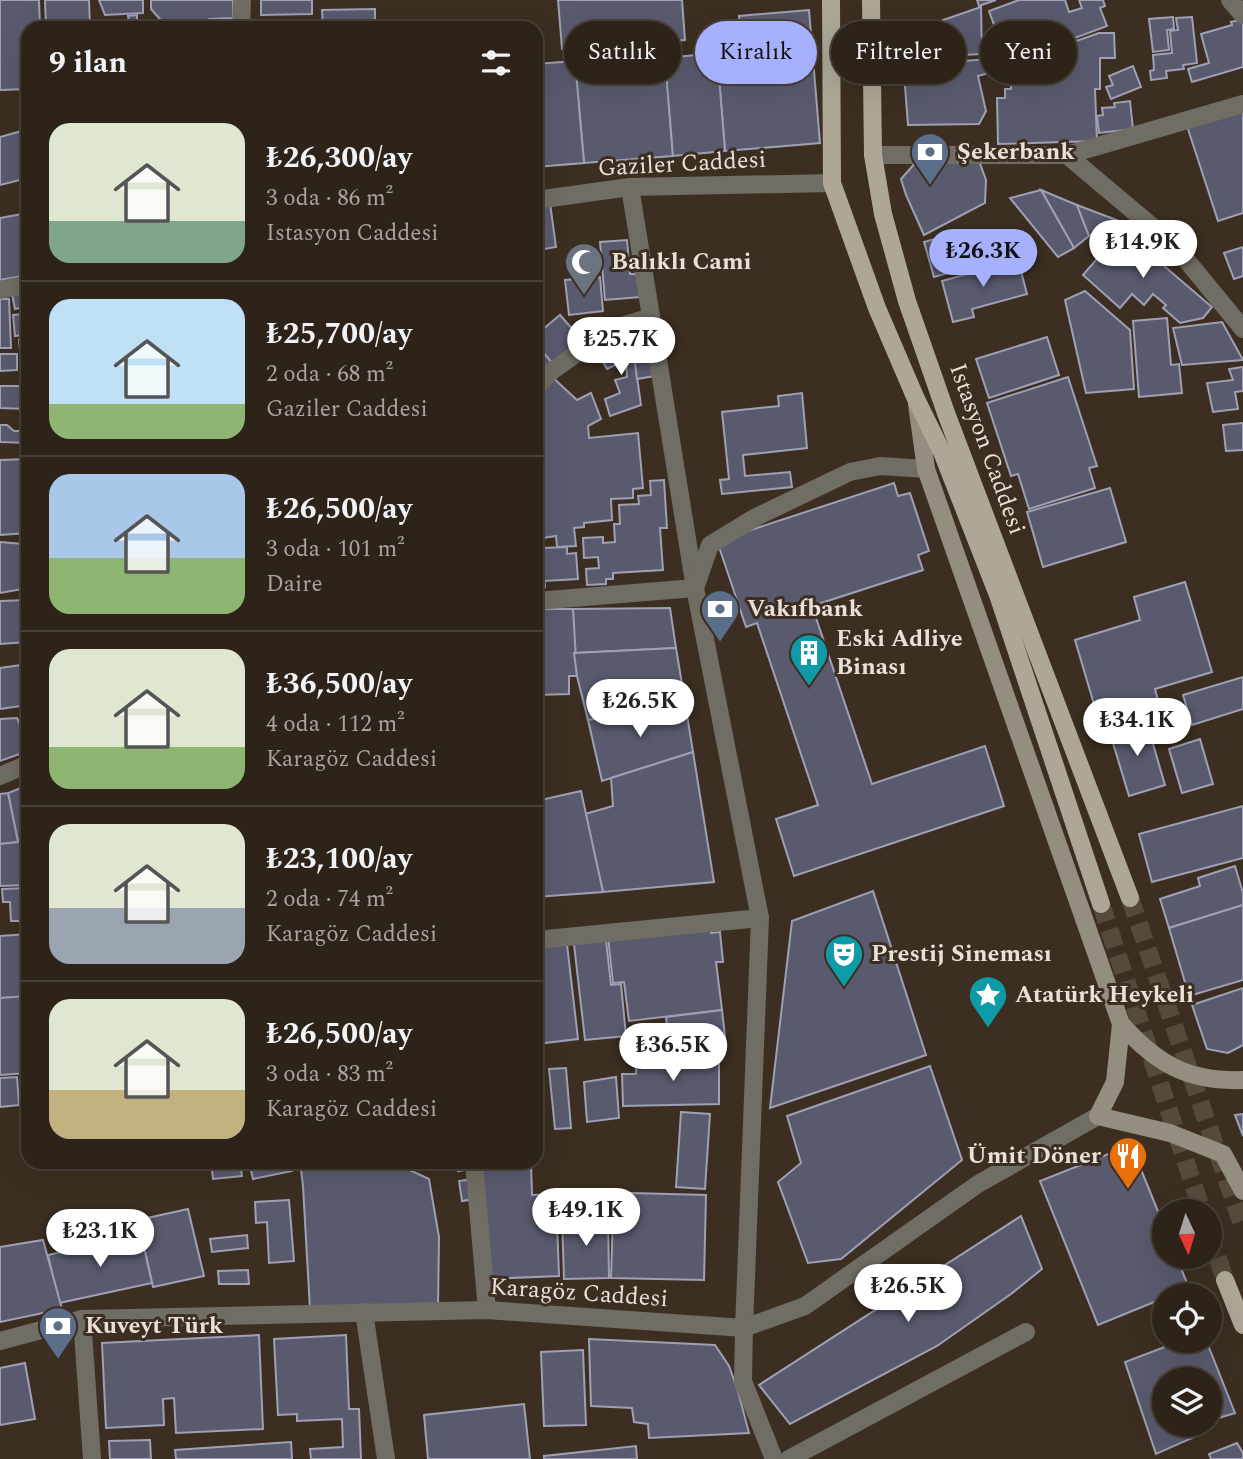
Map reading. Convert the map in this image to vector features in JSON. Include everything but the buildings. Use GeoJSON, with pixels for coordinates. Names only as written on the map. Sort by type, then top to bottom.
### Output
{"type":"FeatureCollection","features":[{"type":"Feature","properties":{"kind":"main road"},"geometry":{"type":"LineString","coordinates":[[831,0],[832,183],[877,308],[916,399],[943,452],[998,595],[1101,904]]}},
{"type":"Feature","properties":{"kind":"main road","name":"Istasyon Caddesi"},"geometry":{"type":"LineString","coordinates":[[871,0],[873,155],[883,214],[907,301],[946,413],[1130,898]]}},
{"type":"Feature","properties":{"kind":"main road"},"geometry":{"type":"LineString","coordinates":[[916,399],[926,469],[1121,1024],[1148,1052],[1174,1068],[1203,1078],[1243,1080]]}},
{"type":"Feature","properties":{"kind":"main road"},"geometry":{"type":"LineString","coordinates":[[1121,1024],[1115,1082],[1098,1116],[1170,1133],[1223,1154],[1243,1191]]}},
{"type":"Feature","properties":{"kind":"main road"},"geometry":{"type":"LineString","coordinates":[[1225,1280],[1243,1325]]}},
{"type":"Feature","properties":{"kind":"street"},"geometry":{"type":"LineString","coordinates":[[241,21],[242,0]]}},
{"type":"Feature","properties":{"kind":"street"},"geometry":{"type":"LineString","coordinates":[[1230,0],[1243,15]]}},
{"type":"Feature","properties":{"kind":"street"},"geometry":{"type":"LineString","coordinates":[[873,155],[1067,155],[1243,104]]}},
{"type":"Feature","properties":{"kind":"street"},"geometry":{"type":"LineString","coordinates":[[1067,155],[1174,245],[1243,329]]}},
{"type":"Feature","properties":{"kind":"street","name":"Gaziler Caddesi"},"geometry":{"type":"LineString","coordinates":[[543,199],[629,187],[832,183]]}},
{"type":"Feature","properties":{"kind":"street"},"geometry":{"type":"LineString","coordinates":[[629,187],[695,588],[760,918],[743,1381],[774,1459]]}},
{"type":"Feature","properties":{"kind":"street"},"geometry":{"type":"LineString","coordinates":[[0,290],[21,286]]}},
{"type":"Feature","properties":{"kind":"street"},"geometry":{"type":"LineString","coordinates":[[543,379],[611,329],[651,317]]}},
{"type":"Feature","properties":{"kind":"street"},"geometry":{"type":"LineString","coordinates":[[695,588],[710,545],[756,517],[850,472],[880,466],[926,469]]}},
{"type":"Feature","properties":{"kind":"street"},"geometry":{"type":"LineString","coordinates":[[543,600],[695,588]]}},
{"type":"Feature","properties":{"kind":"street"},"geometry":{"type":"LineString","coordinates":[[0,776],[21,767]]}},
{"type":"Feature","properties":{"kind":"street"},"geometry":{"type":"LineString","coordinates":[[543,939],[760,918]]}},
{"type":"Feature","properties":{"kind":"street","name":"Karagöz Caddesi"},"geometry":{"type":"LineString","coordinates":[[0,1341],[82,1320],[364,1312],[486,1310],[744,1328],[805,1306],[978,1184],[1098,1116]]}},
{"type":"Feature","properties":{"kind":"street"},"geometry":{"type":"LineString","coordinates":[[475,1169],[486,1310]]}},
{"type":"Feature","properties":{"kind":"street"},"geometry":{"type":"LineString","coordinates":[[364,1312],[386,1459]]}},
{"type":"Feature","properties":{"kind":"street"},"geometry":{"type":"LineString","coordinates":[[82,1320],[92,1459]]}},
{"type":"Feature","properties":{"kind":"street"},"geometry":{"type":"LineString","coordinates":[[789,1459],[1026,1332]]}},
{"type":"Feature","properties":{"kind":"tunnel"},"geometry":{"type":"LineString","coordinates":[[1130,898],[1243,1227]]}},
{"type":"Feature","properties":{"kind":"tunnel"},"geometry":{"type":"LineString","coordinates":[[1101,904],[1198,1199]]}},
{"type":"Feature","properties":{"kind":"tunnel"},"geometry":{"type":"LineString","coordinates":[[1221,1269],[1225,1280]]}},
{"type":"Feature","properties":{"kind":"place","name":"Şekerbank"},"geometry":{"type":"Point","coordinates":[930,186]}},
{"type":"Feature","properties":{"kind":"place","name":"Balıklı Cami"},"geometry":{"type":"Point","coordinates":[584,296]}},
{"type":"Feature","properties":{"kind":"place","name":"Vakıfbank"},"geometry":{"type":"Point","coordinates":[720,643]}},
{"type":"Feature","properties":{"kind":"place","name":"Eski Adliye Binası"},"geometry":{"type":"Point","coordinates":[809,687]}},
{"type":"Feature","properties":{"kind":"place","name":"Prestij Sineması"},"geometry":{"type":"Point","coordinates":[844,988]}},
{"type":"Feature","properties":{"kind":"place","name":"Atatürk Heykeli"},"geometry":{"type":"Point","coordinates":[988,1029]}},
{"type":"Feature","properties":{"kind":"place","name":"Ümit Döner"},"geometry":{"type":"Point","coordinates":[1128,1190]}},
{"type":"Feature","properties":{"kind":"place","name":"Kuveyt Türk"},"geometry":{"type":"Point","coordinates":[58,1360]}}]}
